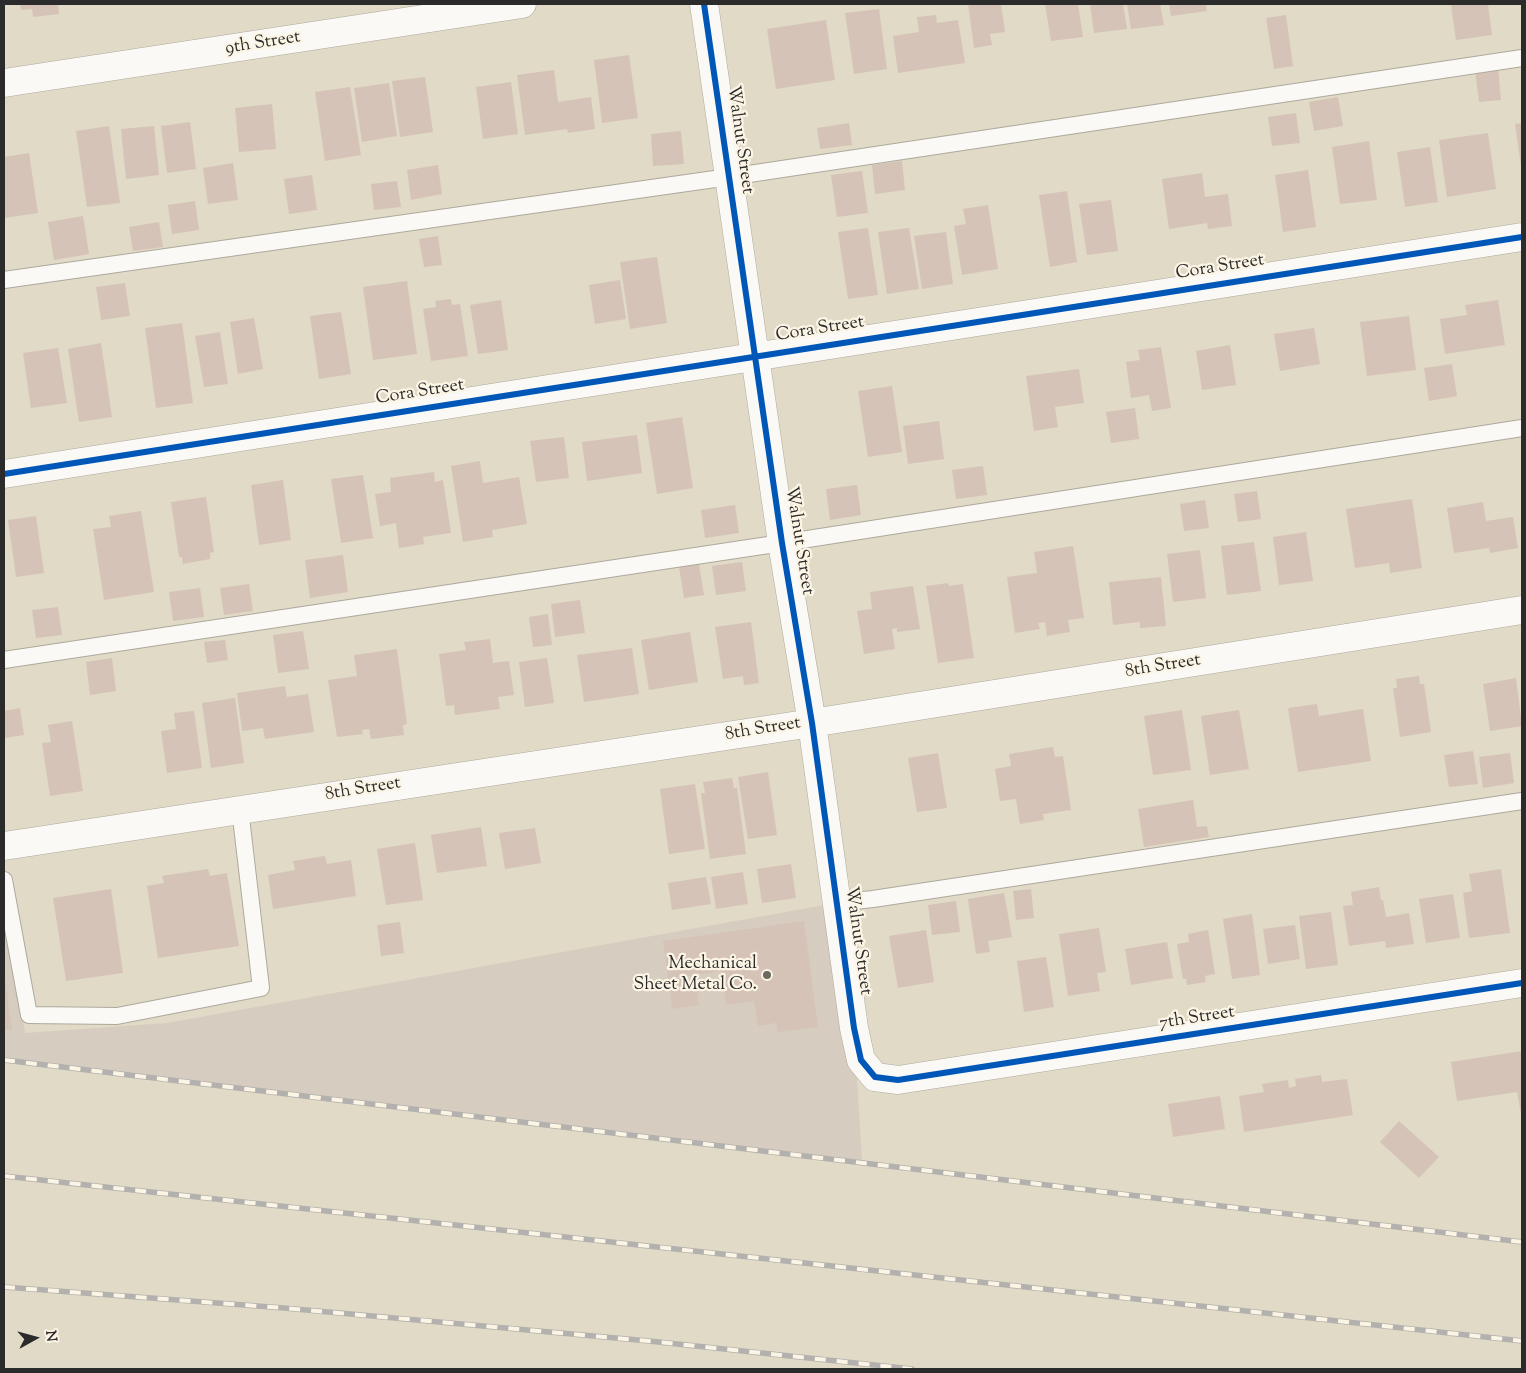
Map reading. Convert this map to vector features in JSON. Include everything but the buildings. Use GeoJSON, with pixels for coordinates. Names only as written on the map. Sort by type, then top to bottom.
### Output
{"type":"FeatureCollection","features":[{"type":"Feature","properties":{"kind":"street","name":"9th Street"},"geometry":{"type":"LineString","coordinates":[[4,83],[522,4]]}},
{"type":"Feature","properties":{"kind":"street","name":"Walnut Street"},"geometry":{"type":"LineString","coordinates":[[704,4],[782,543],[812,723],[854,1028],[862,1060],[876,1077]]}},
{"type":"Feature","properties":{"kind":"street","name":"Cora Street"},"geometry":{"type":"LineString","coordinates":[[4,474],[1522,237]]}},
{"type":"Feature","properties":{"kind":"street","name":"8th Street"},"geometry":{"type":"LineString","coordinates":[[4,846],[812,723],[1522,610]]}},
{"type":"Feature","properties":{"kind":"street","name":"7th Street"},"geometry":{"type":"LineString","coordinates":[[876,1077],[898,1080],[1522,983]]}},
{"type":"Feature","properties":{"kind":"lane"},"geometry":{"type":"LineString","coordinates":[[4,280],[729,177],[1522,58]]}},
{"type":"Feature","properties":{"kind":"lane"},"geometry":{"type":"LineString","coordinates":[[4,660],[782,543],[1522,428]]}},
{"type":"Feature","properties":{"kind":"lane"},"geometry":{"type":"LineString","coordinates":[[836,903],[1522,801]]}},
{"type":"Feature","properties":{"kind":"lane"},"geometry":{"type":"LineString","coordinates":[[4,880],[29,1015],[117,1016],[260,988],[240,809]]}},
{"type":"Feature","properties":{"kind":"shaded area"},"geometry":{"type":"Polygon","coordinates":[[[4,888],[25,1033],[167,1023],[836,903],[854,1028],[862,1163],[4,1060],[4,888]]]}},
{"type":"Feature","properties":{"kind":"railway"},"geometry":{"type":"LineString","coordinates":[[4,1060],[1522,1242]]}},
{"type":"Feature","properties":{"kind":"railway"},"geometry":{"type":"LineString","coordinates":[[4,1176],[1522,1341]]}},
{"type":"Feature","properties":{"kind":"railway"},"geometry":{"type":"LineString","coordinates":[[4,1287],[284,1308],[649,1341],[912,1369]]}},
{"type":"Feature","properties":{"kind":"cycle path"},"geometry":{"type":"LineString","coordinates":[[704,4],[782,543],[812,723],[854,1028],[861,1060],[875,1077],[898,1080],[1522,983]]}},
{"type":"Feature","properties":{"kind":"cycle path"},"geometry":{"type":"LineString","coordinates":[[4,474],[1522,237]]}},
{"type":"Feature","properties":{"kind":"place","name":"Mechanical Sheet Metal Co."},"geometry":{"type":"Point","coordinates":[767,975]}}]}
